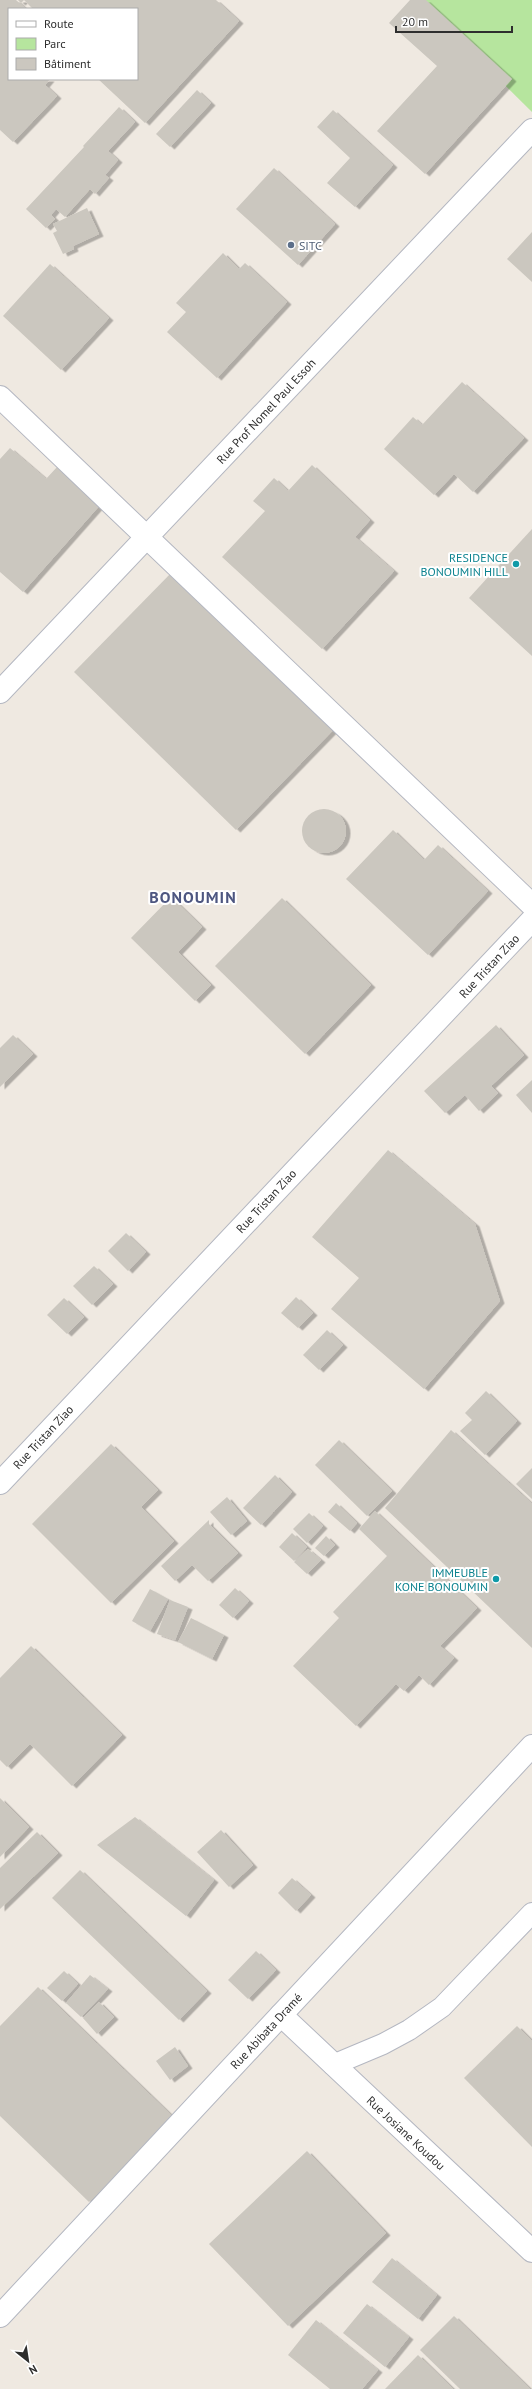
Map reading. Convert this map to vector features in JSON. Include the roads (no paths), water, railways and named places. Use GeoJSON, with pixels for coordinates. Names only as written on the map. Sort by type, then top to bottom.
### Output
{"type":"FeatureCollection","features":[{"type":"Feature","properties":{"kind":"street","name":"Rue Prof Nomel Paul Essoh"},"geometry":{"type":"LineString","coordinates":[[0,692],[532,130]]}},
{"type":"Feature","properties":{"kind":"street"},"geometry":{"type":"LineString","coordinates":[[0,397],[532,905]]}},
{"type":"Feature","properties":{"kind":"street","name":"Rue Tristan Ziao"},"geometry":{"type":"LineString","coordinates":[[0,1483],[532,920]]}},
{"type":"Feature","properties":{"kind":"street","name":"Rue Abibata Dramé"},"geometry":{"type":"LineString","coordinates":[[0,2316],[532,1746]]}},
{"type":"Feature","properties":{"kind":"street","name":"Rue Josiane Koudou"},"geometry":{"type":"LineString","coordinates":[[281,2015],[532,2251]]}},
{"type":"Feature","properties":{"kind":"lane"},"geometry":{"type":"LineString","coordinates":[[333,2064],[383,2044],[409,2030],[442,2007],[532,1913]]}},
{"type":"Feature","properties":{"kind":"place","name":"SITC"},"geometry":{"type":"Point","coordinates":[291,245]}},
{"type":"Feature","properties":{"kind":"place","name":"RESIDENCE BONOUMIN HILL"},"geometry":{"type":"Point","coordinates":[516,564]}},
{"type":"Feature","properties":{"kind":"place","name":"IMMEUBLE KONE BONOUMIN"},"geometry":{"type":"Point","coordinates":[496,1579]}},
{"type":"Feature","properties":{"kind":"district","name":"BONOUMIN"},"geometry":{"type":"Point","coordinates":[193,897]}}]}
